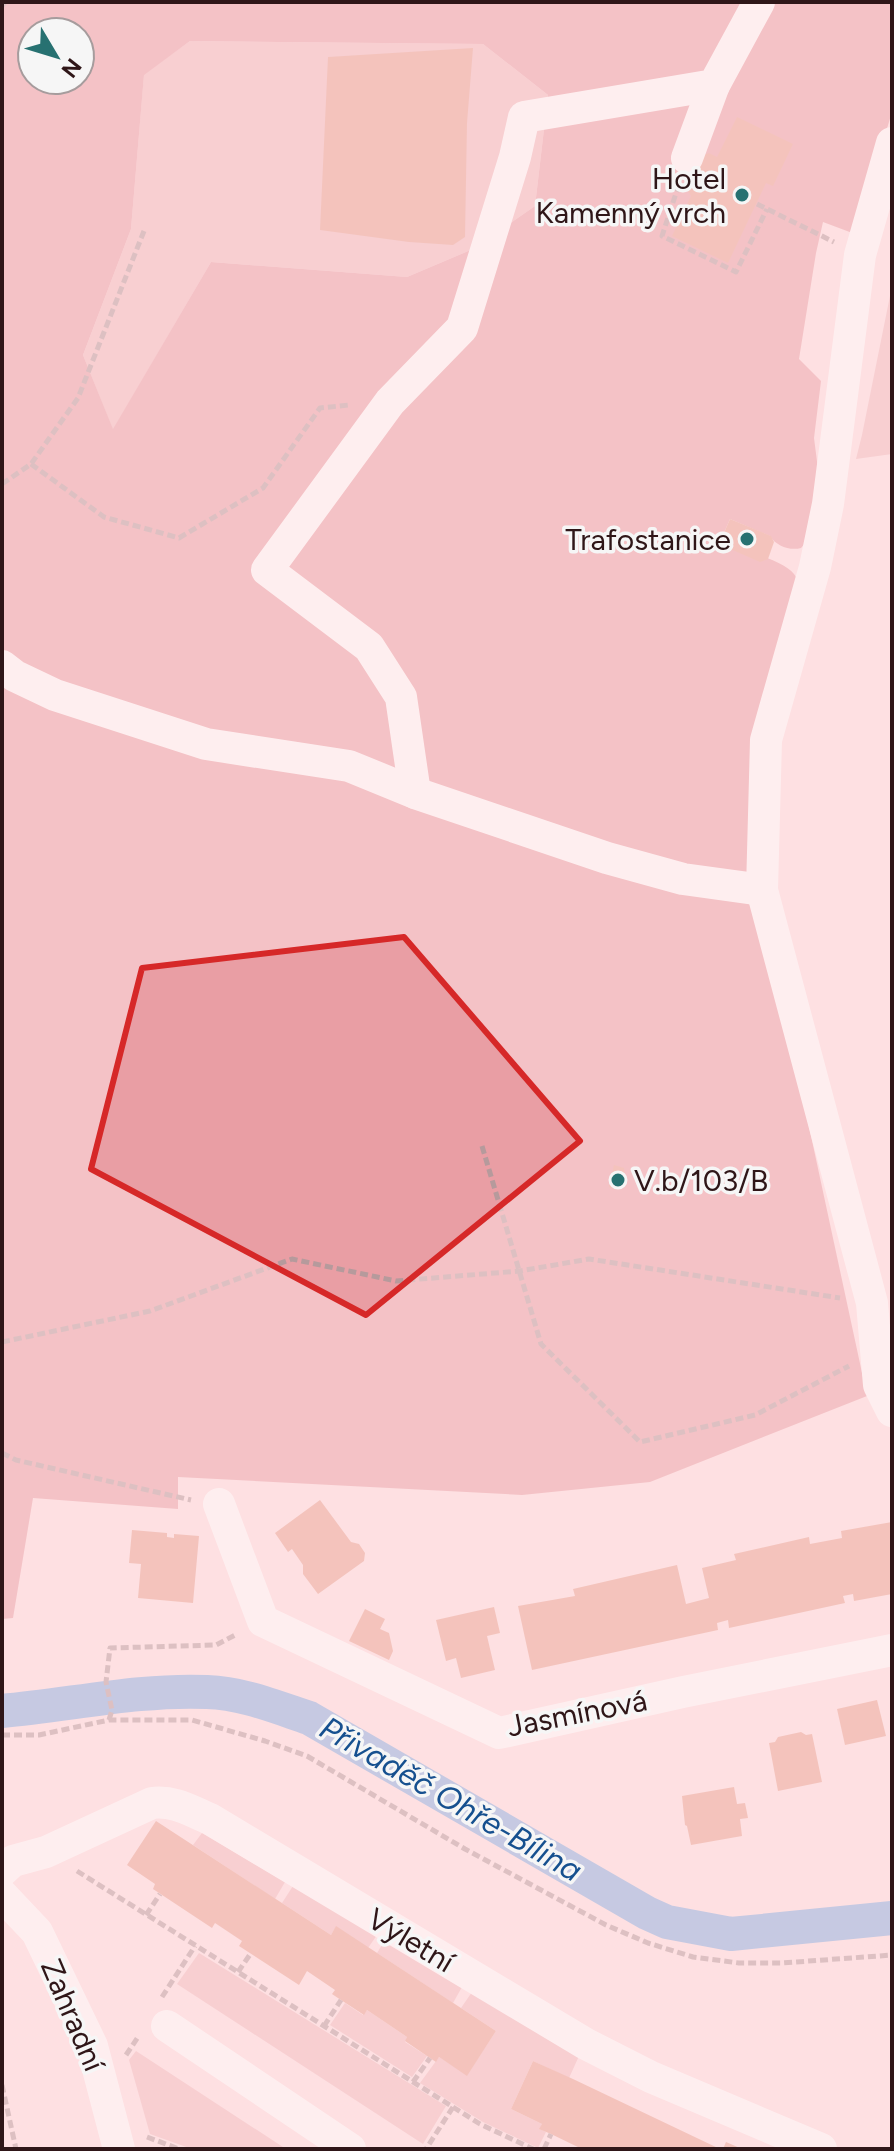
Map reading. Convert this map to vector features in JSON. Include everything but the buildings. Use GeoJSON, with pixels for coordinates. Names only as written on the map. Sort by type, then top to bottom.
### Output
{"type":"FeatureCollection","features":[{"type":"Feature","properties":{"kind":"street"},"geometry":{"type":"LineString","coordinates":[[687,158],[714,85],[759,2]]}},
{"type":"Feature","properties":{"kind":"street"},"geometry":{"type":"LineString","coordinates":[[415,793],[401,697],[369,647],[267,570],[390,402],[462,328],[515,157],[524,117],[714,85]]}},
{"type":"Feature","properties":{"kind":"street"},"geometry":{"type":"LineString","coordinates":[[892,143],[860,255],[828,504],[815,567],[766,740],[762,890],[872,1303],[879,1385],[892,1411]]}},
{"type":"Feature","properties":{"kind":"street"},"geometry":{"type":"LineString","coordinates":[[2,666],[15,676],[55,695],[206,744],[349,766],[415,793],[607,858],[683,879],[762,890]]}},
{"type":"Feature","properties":{"kind":"street"},"geometry":{"type":"LineString","coordinates":[[219,1504],[263,1621]]}},
{"type":"Feature","properties":{"kind":"street","name":"Jasmínová"},"geometry":{"type":"LineString","coordinates":[[263,1621],[499,1733],[892,1650]]}},
{"type":"Feature","properties":{"kind":"street","name":"Výletní"},"geometry":{"type":"LineString","coordinates":[[2,1871],[13,1861],[46,1852],[152,1803],[176,1804],[210,1819],[586,2044],[651,2077],[821,2149]]}},
{"type":"Feature","properties":{"kind":"street","name":"Zahradní"},"geometry":{"type":"LineString","coordinates":[[2,1895],[37,1932],[92,2046],[132,2142]]}},
{"type":"Feature","properties":{"kind":"street"},"geometry":{"type":"LineString","coordinates":[[167,2026],[350,2149]]}},
{"type":"Feature","properties":{"kind":"path"},"geometry":{"type":"LineString","coordinates":[[687,158],[662,236],[736,272],[767,209]]}},
{"type":"Feature","properties":{"kind":"path"},"geometry":{"type":"LineString","coordinates":[[757,204],[860,255]]}},
{"type":"Feature","properties":{"kind":"path"},"geometry":{"type":"LineString","coordinates":[[2,484],[31,464],[78,398],[144,231]]}},
{"type":"Feature","properties":{"kind":"path"},"geometry":{"type":"LineString","coordinates":[[31,464],[104,517],[179,538],[263,488],[320,408],[390,402]]}},
{"type":"Feature","properties":{"kind":"path"},"geometry":{"type":"LineString","coordinates":[[482,1146],[541,1344],[640,1442],[755,1415],[878,1351]]}},
{"type":"Feature","properties":{"kind":"path"},"geometry":{"type":"LineString","coordinates":[[2,1342],[150,1311],[292,1259],[396,1281],[520,1271],[589,1259],[872,1303]]}},
{"type":"Feature","properties":{"kind":"path"},"geometry":{"type":"LineString","coordinates":[[2,1453],[16,1460],[178,1498],[219,1504]]}},
{"type":"Feature","properties":{"kind":"path"},"geometry":{"type":"LineString","coordinates":[[109,1720],[112,1710],[106,1682],[110,1648],[216,1645],[263,1621]]}},
{"type":"Feature","properties":{"kind":"path"},"geometry":{"type":"LineString","coordinates":[[2,1735],[39,1735],[109,1720],[192,1720],[307,1756],[465,1849],[606,1925],[648,1943],[693,1957],[739,1963],[892,1955]]}},
{"type":"Feature","properties":{"kind":"path"},"geometry":{"type":"LineString","coordinates":[[46,1852],[480,2124],[533,2149]]}},
{"type":"Feature","properties":{"kind":"path"},"geometry":{"type":"LineString","coordinates":[[146,1915],[160,1894]]}},
{"type":"Feature","properties":{"kind":"path"},"geometry":{"type":"LineString","coordinates":[[238,1972],[251,1953]]}},
{"type":"Feature","properties":{"kind":"path"},"geometry":{"type":"LineString","coordinates":[[324,2026],[341,2000]]}},
{"type":"Feature","properties":{"kind":"path"},"geometry":{"type":"LineString","coordinates":[[413,2082],[430,2058]]}},
{"type":"Feature","properties":{"kind":"path"},"geometry":{"type":"LineString","coordinates":[[2,2085],[16,2149]]}},
{"type":"Feature","properties":{"kind":"path"},"geometry":{"type":"LineString","coordinates":[[426,2149],[453,2107]]}},
{"type":"Feature","properties":{"kind":"path"},"geometry":{"type":"LineString","coordinates":[[544,2149],[551,2134]]}},
{"type":"Feature","properties":{"kind":"path"},"geometry":{"type":"LineString","coordinates":[[132,2142],[179,2149]]}},
{"type":"Feature","properties":{"kind":"highlighted area"},"geometry":{"type":"Polygon","coordinates":[[[404,937],[580,1141],[366,1315],[91,1169],[142,968],[404,937]]]}},
{"type":"Feature","properties":{"kind":"shaded area"},"geometry":{"type":"Polygon","coordinates":[[[2,2],[892,2],[892,112],[855,234],[823,222],[799,359],[821,381],[814,438],[819,477],[807,541],[801,548],[788,548],[776,543],[770,536],[730,519],[719,544],[783,565],[796,577],[799,589],[765,702],[766,927],[867,1396],[650,1482],[522,1495],[178,1477],[178,1509],[33,1498],[13,1618],[2,1619],[2,2]],[[190,41],[144,75],[131,229],[83,355],[113,429],[211,262],[407,277],[473,249],[535,206],[548,95],[483,44],[190,41]]]}},
{"type":"Feature","properties":{"kind":"shaded area"},"geometry":{"type":"Polygon","coordinates":[[[190,41],[483,44],[548,95],[535,206],[473,249],[407,277],[211,262],[113,430],[83,355],[131,229],[144,74],[190,41]]]}},
{"type":"Feature","properties":{"kind":"shaded area"},"geometry":{"type":"Polygon","coordinates":[[[892,286],[892,454],[856,459],[862,435],[892,286]]]}},
{"type":"Feature","properties":{"kind":"shaded area"},"geometry":{"type":"Polygon","coordinates":[[[202,1833],[285,1882],[275,1899],[193,1845],[202,1833]]]}},
{"type":"Feature","properties":{"kind":"shaded area"},"geometry":{"type":"Polygon","coordinates":[[[293,1886],[377,1935],[368,1948],[336,1927],[331,1935],[282,1903],[293,1886]]]}},
{"type":"Feature","properties":{"kind":"shaded area"},"geometry":{"type":"Polygon","coordinates":[[[385,1940],[462,1987],[453,2003],[377,1953],[385,1940]]]}},
{"type":"Feature","properties":{"kind":"shaded area"},"geometry":{"type":"Polygon","coordinates":[[[199,1953],[446,2106],[423,2144],[177,1984],[199,1953]]]}},
{"type":"Feature","properties":{"kind":"shaded area"},"geometry":{"type":"Polygon","coordinates":[[[472,1992],[579,2056],[569,2078],[533,2061],[511,2109],[542,2124],[540,2129],[546,2132],[538,2148],[483,2122],[420,2083],[439,2057],[467,2075],[496,2031],[461,2008],[472,1992]]]}},
{"type":"Feature","properties":{"kind":"shaded area"},"geometry":{"type":"Polygon","coordinates":[[[345,2003],[363,2015],[367,2010],[407,2037],[405,2042],[427,2056],[412,2077],[330,2025],[345,2003]]]}},
{"type":"Feature","properties":{"kind":"shaded area"},"geometry":{"type":"Polygon","coordinates":[[[136,2051],[286,2149],[192,2149],[150,2134],[129,2060],[136,2051]]]}},
{"type":"Feature","properties":{"kind":"waterway","name":"Přivaděč Ohře-Bílina"},"geometry":{"type":"LineString","coordinates":[[2,1711],[156,1693],[207,1692],[246,1698],[309,1718],[667,1922],[731,1934],[892,1918]]}},
{"type":"Feature","properties":{"kind":"place","name":"Hotel Kamenný vrch"},"geometry":{"type":"Point","coordinates":[742,195]}},
{"type":"Feature","properties":{"kind":"place","name":"Trafostanice"},"geometry":{"type":"Point","coordinates":[747,539]}},
{"type":"Feature","properties":{"kind":"place","name":"V.b/103/B"},"geometry":{"type":"Point","coordinates":[618,1180]}}]}
